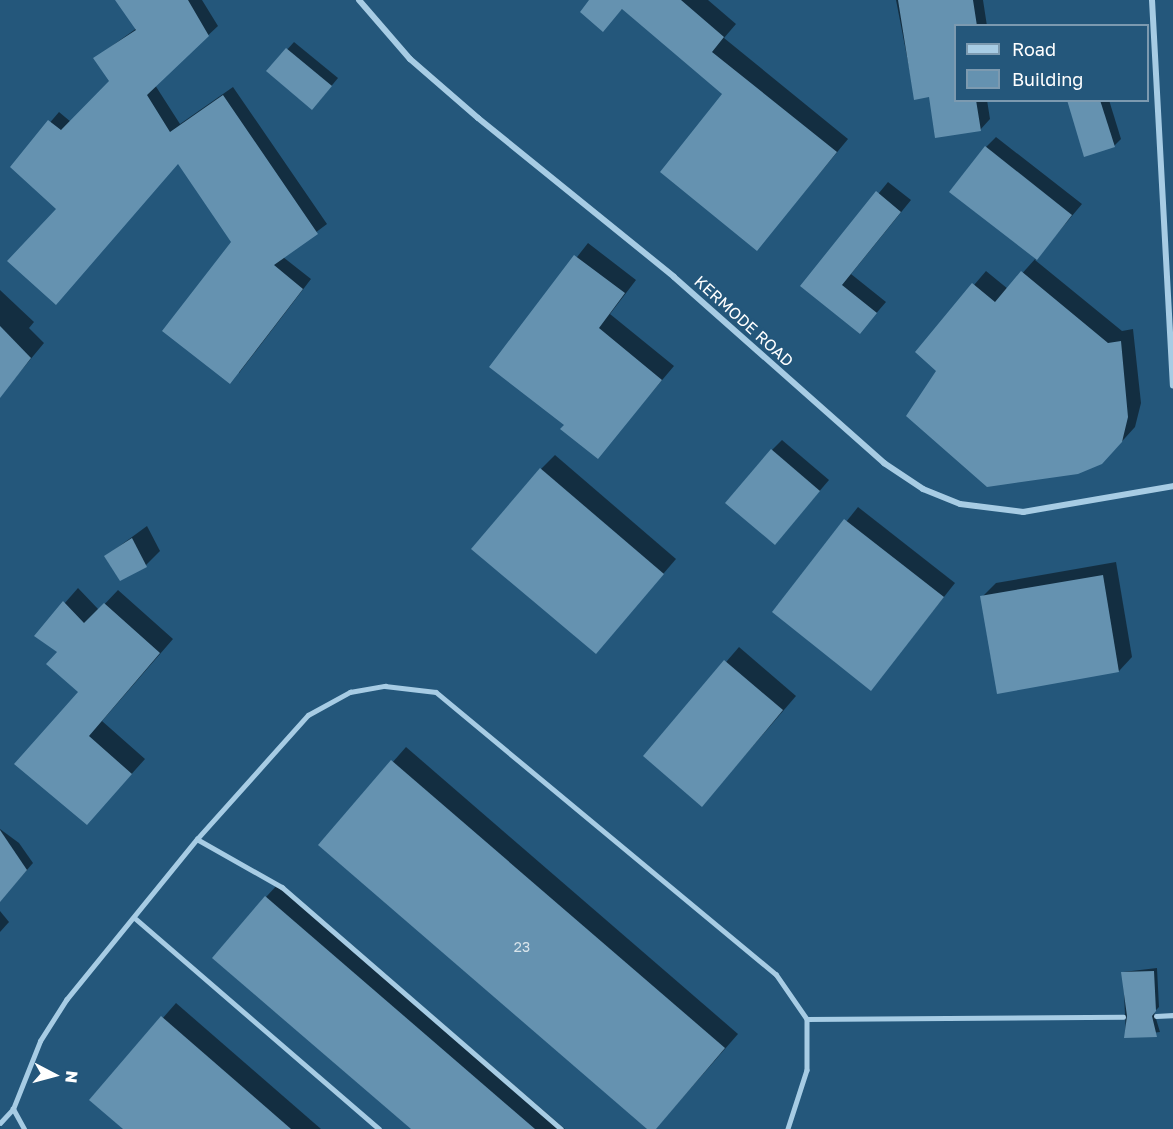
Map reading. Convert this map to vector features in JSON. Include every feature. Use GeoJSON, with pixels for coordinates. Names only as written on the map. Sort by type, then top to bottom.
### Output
{"type":"FeatureCollection","features":[{"type":"Feature","properties":{"kind":"street","name":"KERMODE ROAD"},"geometry":{"type":"LineString","coordinates":[[359,0],[410,59],[674,277],[884,463],[923,489],[960,504],[1023,513],[1173,486]]}},
{"type":"Feature","properties":{"kind":"street"},"geometry":{"type":"LineString","coordinates":[[1152,0],[1173,385]]}},
{"type":"Feature","properties":{"kind":"lane"},"geometry":{"type":"LineString","coordinates":[[0,1123],[13,1109],[35,1051],[66,1000],[136,919],[197,839],[308,715],[350,692],[385,687],[436,692],[776,974],[807,1019],[807,1070],[788,1129]]}},
{"type":"Feature","properties":{"kind":"lane"},"geometry":{"type":"LineString","coordinates":[[197,839],[282,887],[561,1129]]}},
{"type":"Feature","properties":{"kind":"lane"},"geometry":{"type":"LineString","coordinates":[[136,919],[379,1129]]}},
{"type":"Feature","properties":{"kind":"lane"},"geometry":{"type":"LineString","coordinates":[[1156,1016],[1173,1015]]}},
{"type":"Feature","properties":{"kind":"lane"},"geometry":{"type":"LineString","coordinates":[[807,1019],[1123,1017]]}},
{"type":"Feature","properties":{"kind":"lane"},"geometry":{"type":"LineString","coordinates":[[13,1109],[24,1129]]}},
{"type":"Feature","properties":{"kind":"building"},"geometry":{"type":"Polygon","coordinates":[[[115,0],[188,0],[209,36],[147,95],[170,132],[223,95],[318,234],[274,265],[303,289],[230,384],[162,331],[231,242],[178,164],[56,305],[7,261],[56,209],[10,167],[48,120],[61,130],[109,81],[93,58],[136,30],[115,0]]]}},
{"type":"Feature","properties":{"kind":"building"},"geometry":{"type":"Polygon","coordinates":[[[589,0],[681,0],[724,37],[712,52],[837,152],[757,251],[660,172],[722,94],[622,9],[603,32],[580,12],[589,0]]]}},
{"type":"Feature","properties":{"kind":"building"},"geometry":{"type":"Polygon","coordinates":[[[898,0],[973,0],[977,24],[954,24],[954,102],[976,102],[981,131],[935,138],[929,97],[914,100],[898,0]]]}},
{"type":"Feature","properties":{"kind":"building"},"geometry":{"type":"Polygon","coordinates":[[[286,48],[332,86],[312,110],[266,71],[286,48]]]}},
{"type":"Feature","properties":{"kind":"building"},"geometry":{"type":"Polygon","coordinates":[[[1068,102],[1101,102],[1115,147],[1084,157],[1068,102]]]}},
{"type":"Feature","properties":{"kind":"building"},"geometry":{"type":"Polygon","coordinates":[[[985,146],[1072,215],[1037,260],[949,192],[985,146]]]}},
{"type":"Feature","properties":{"kind":"building"},"geometry":{"type":"Polygon","coordinates":[[[876,191],[901,212],[842,285],[877,313],[860,334],[800,286],[876,191]]]}},
{"type":"Feature","properties":{"kind":"building"},"geometry":{"type":"Polygon","coordinates":[[[574,255],[625,293],[599,328],[662,380],[598,459],[560,429],[564,425],[489,367],[574,255]]]}},
{"type":"Feature","properties":{"kind":"building"},"geometry":{"type":"Polygon","coordinates":[[[1021,271],[1108,343],[1121,341],[1128,417],[1122,442],[1102,464],[1078,474],[987,487],[906,416],[936,371],[915,352],[972,283],[995,302],[1021,271]]]}},
{"type":"Feature","properties":{"kind":"building"},"geometry":{"type":"Polygon","coordinates":[[[0,326],[31,358],[0,398],[0,326]]]}},
{"type":"Feature","properties":{"kind":"building"},"geometry":{"type":"Polygon","coordinates":[[[771,449],[820,491],[775,545],[725,503],[771,449]]]}},
{"type":"Feature","properties":{"kind":"building"},"geometry":{"type":"Polygon","coordinates":[[[540,468],[664,574],[596,654],[471,549],[540,468]]]}},
{"type":"Feature","properties":{"kind":"building"},"geometry":{"type":"Polygon","coordinates":[[[844,519],[944,597],[871,691],[772,612],[844,519]]]}},
{"type":"Feature","properties":{"kind":"building"},"geometry":{"type":"Polygon","coordinates":[[[132,538],[147,567],[120,581],[104,556],[132,538]]]}},
{"type":"Feature","properties":{"kind":"building"},"geometry":{"type":"Polygon","coordinates":[[[1103,575],[1119,672],[997,694],[980,596],[1103,575]]]}},
{"type":"Feature","properties":{"kind":"building"},"geometry":{"type":"Polygon","coordinates":[[[63,601],[84,623],[104,603],[160,653],[89,736],[132,774],[87,825],[14,764],[78,692],[46,664],[57,652],[34,636],[63,601]]]}},
{"type":"Feature","properties":{"kind":"building"},"geometry":{"type":"Polygon","coordinates":[[[724,660],[783,710],[702,807],[643,756],[724,660]]]}},
{"type":"Feature","properties":{"kind":"building"},"geometry":{"type":"Polygon","coordinates":[[[391,760],[725,1048],[656,1129],[647,1129],[318,845],[391,760]]]}},
{"type":"Feature","properties":{"kind":"building"},"geometry":{"type":"Polygon","coordinates":[[[0,830],[27,870],[0,902],[0,830]]]}},
{"type":"Feature","properties":{"kind":"building"},"geometry":{"type":"Polygon","coordinates":[[[265,896],[535,1129],[411,1129],[212,958],[265,896]]]}},
{"type":"Feature","properties":{"kind":"building"},"geometry":{"type":"Polygon","coordinates":[[[1154,971],[1156,1011],[1152,1016],[1157,1037],[1124,1038],[1127,1016],[1121,972],[1154,971]]]}},
{"type":"Feature","properties":{"kind":"building"},"geometry":{"type":"Polygon","coordinates":[[[161,1016],[291,1129],[123,1129],[89,1100],[161,1016]]]}}]}
